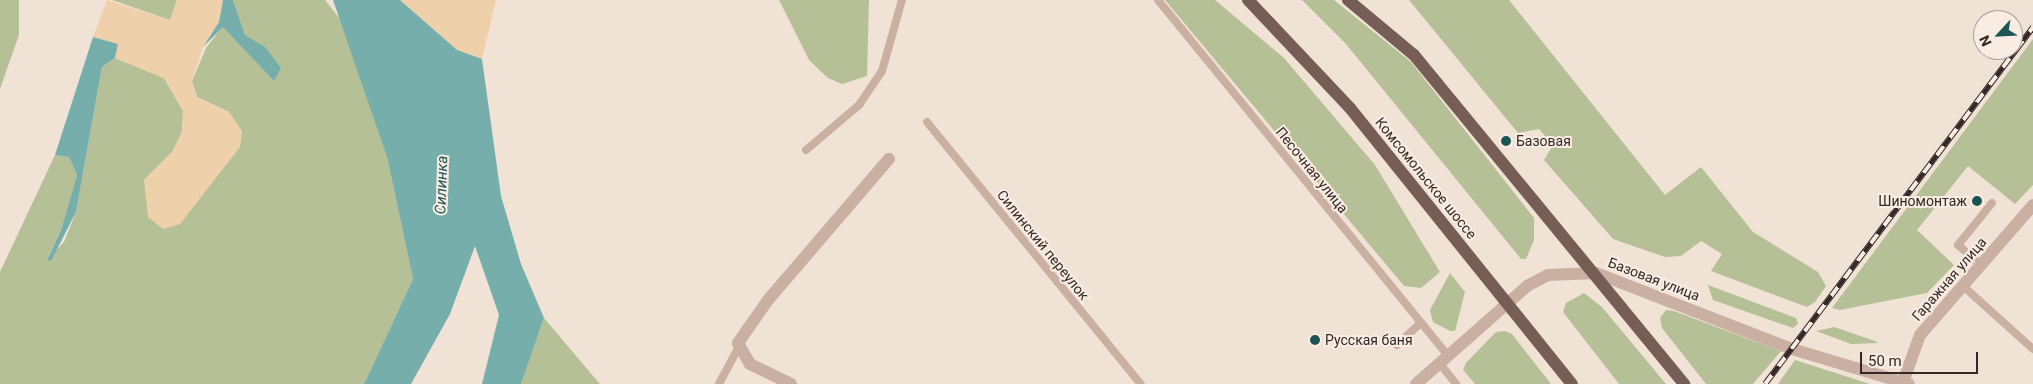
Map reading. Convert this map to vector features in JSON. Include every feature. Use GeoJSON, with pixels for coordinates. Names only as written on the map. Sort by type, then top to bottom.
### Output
{"type":"FeatureCollection","features":[{"type":"Feature","properties":{"kind":"main road","name":"Комсомольское шоссе"},"geometry":{"type":"LineString","coordinates":[[1248,0],[1350,108],[1572,384]]}},
{"type":"Feature","properties":{"kind":"main road"},"geometry":{"type":"LineString","coordinates":[[1348,0],[1359,4],[1414,55],[1596,273],[1684,384]]}},
{"type":"Feature","properties":{"kind":"street"},"geometry":{"type":"LineString","coordinates":[[791,384],[750,364],[738,349],[768,300],[890,159]]}},
{"type":"Feature","properties":{"kind":"street","name":"Гаражная улица"},"geometry":{"type":"LineString","coordinates":[[1906,383],[1920,335],[2033,205]]}},
{"type":"Feature","properties":{"kind":"street","name":"Базовая улица"},"geometry":{"type":"LineString","coordinates":[[1416,384],[1506,301],[1548,275],[1596,273],[1792,349],[1906,383]]}},
{"type":"Feature","properties":{"kind":"lane"},"geometry":{"type":"LineString","coordinates":[[806,150],[859,105],[882,71],[902,0]]}},
{"type":"Feature","properties":{"kind":"lane","name":"Песочная улица"},"geometry":{"type":"LineString","coordinates":[[1158,0],[1421,323],[1444,360],[1456,384]]}},
{"type":"Feature","properties":{"kind":"lane","name":"Силинский переулок"},"geometry":{"type":"LineString","coordinates":[[927,122],[1140,384]]}},
{"type":"Feature","properties":{"kind":"lane"},"geometry":{"type":"LineString","coordinates":[[1981,265],[1958,245],[1992,203]]}},
{"type":"Feature","properties":{"kind":"lane"},"geometry":{"type":"LineString","coordinates":[[1963,286],[2033,349]]}},
{"type":"Feature","properties":{"kind":"lane"},"geometry":{"type":"LineString","coordinates":[[1397,345],[1421,323]]}},
{"type":"Feature","properties":{"kind":"lane"},"geometry":{"type":"LineString","coordinates":[[719,384],[738,349]]}},
{"type":"Feature","properties":{"kind":"green space"},"geometry":{"type":"Polygon","coordinates":[[[0,0],[19,0],[19,35],[0,89],[0,0]]]}},
{"type":"Feature","properties":{"kind":"green space"},"geometry":{"type":"Polygon","coordinates":[[[112,0],[177,0],[170,20],[112,0]]]}},
{"type":"Feature","properties":{"kind":"green space"},"geometry":{"type":"Polygon","coordinates":[[[233,0],[325,0],[344,24],[387,157],[413,279],[364,384],[0,384],[0,272],[55,155],[69,157],[77,175],[61,230],[47,259],[64,242],[76,212],[102,67],[115,58],[164,78],[183,111],[182,132],[173,151],[144,180],[229,112],[197,97],[192,81],[206,48],[223,26],[274,81],[265,47],[245,35],[233,0]]]}},
{"type":"Feature","properties":{"kind":"green space"},"geometry":{"type":"Polygon","coordinates":[[[779,0],[869,0],[867,76],[842,84],[828,78],[809,60],[779,0]]]}},
{"type":"Feature","properties":{"kind":"green space"},"geometry":{"type":"Polygon","coordinates":[[[1165,0],[1215,0],[1284,58],[1375,165],[1440,272],[1421,288],[1404,286],[1165,0]]]}},
{"type":"Feature","properties":{"kind":"green space"},"geometry":{"type":"Polygon","coordinates":[[[1302,0],[1334,0],[1411,62],[1534,218],[1534,240],[1526,259],[1521,259],[1346,44],[1302,0]]]}},
{"type":"Feature","properties":{"kind":"green space"},"geometry":{"type":"Polygon","coordinates":[[[1409,0],[1509,0],[1665,195],[1701,167],[1753,232],[1818,272],[1826,286],[1815,302],[1807,307],[1711,271],[1722,254],[1701,241],[1681,256],[1665,257],[1613,239],[1544,160],[1553,145],[1539,129],[1518,133],[1409,0]]]}},
{"type":"Feature","properties":{"kind":"green space"},"geometry":{"type":"Polygon","coordinates":[[[2033,39],[2033,185],[2015,204],[1968,166],[1917,230],[1954,265],[1927,293],[1840,310],[1832,308],[2017,60],[2023,60],[2023,52],[2033,39]]]}},
{"type":"Feature","properties":{"kind":"green space"},"geometry":{"type":"Polygon","coordinates":[[[1450,273],[1465,292],[1455,331],[1450,331],[1433,322],[1430,310],[1450,273]]]}},
{"type":"Feature","properties":{"kind":"green space"},"geometry":{"type":"Polygon","coordinates":[[[1708,285],[1796,318],[1798,324],[1793,328],[1713,300],[1708,285]]]}},
{"type":"Feature","properties":{"kind":"green space"},"geometry":{"type":"Polygon","coordinates":[[[1584,293],[1602,307],[1666,384],[1619,384],[1563,312],[1566,303],[1584,293]]]}},
{"type":"Feature","properties":{"kind":"green space"},"geometry":{"type":"Polygon","coordinates":[[[1666,310],[1674,311],[1781,351],[1753,384],[1706,384],[1662,328],[1660,318],[1666,310]]]}},
{"type":"Feature","properties":{"kind":"green space"},"geometry":{"type":"Polygon","coordinates":[[[544,318],[600,384],[521,384],[544,318]]]}},
{"type":"Feature","properties":{"kind":"green space"},"geometry":{"type":"Polygon","coordinates":[[[1834,327],[1878,343],[1851,344],[1816,331],[1834,327]]]}},
{"type":"Feature","properties":{"kind":"green space"},"geometry":{"type":"Polygon","coordinates":[[[1505,331],[1512,334],[1551,384],[1475,384],[1463,370],[1466,363],[1496,332],[1505,331]]]}},
{"type":"Feature","properties":{"kind":"green space"},"geometry":{"type":"Polygon","coordinates":[[[1795,360],[1870,384],[1778,384],[1795,360]]]}},
{"type":"Feature","properties":{"kind":"sand"},"geometry":{"type":"Polygon","coordinates":[[[107,0],[170,20],[177,0],[223,0],[219,22],[203,47],[192,81],[197,97],[229,112],[242,131],[240,147],[180,224],[163,229],[148,217],[144,180],[173,151],[182,132],[183,111],[164,78],[115,58],[118,44],[93,37],[107,0]]]}},
{"type":"Feature","properties":{"kind":"sand"},"geometry":{"type":"Polygon","coordinates":[[[400,0],[496,0],[482,59],[457,50],[400,0]]]}},
{"type":"Feature","properties":{"kind":"water"},"geometry":{"type":"Polygon","coordinates":[[[223,0],[233,0],[245,35],[265,47],[281,68],[274,81],[223,27],[203,47],[219,22],[223,0]]]}},
{"type":"Feature","properties":{"kind":"water","name":"Силинка"},"geometry":{"type":"Polygon","coordinates":[[[333,0],[400,0],[457,50],[482,59],[501,196],[521,264],[544,318],[521,384],[482,384],[499,315],[475,246],[450,314],[411,384],[364,384],[413,279],[387,157],[333,0]]]}},
{"type":"Feature","properties":{"kind":"water"},"geometry":{"type":"Polygon","coordinates":[[[93,37],[118,44],[115,58],[102,67],[76,212],[51,261],[47,260],[61,230],[77,175],[69,157],[55,155],[93,37]]]}},
{"type":"Feature","properties":{"kind":"railway"},"geometry":{"type":"LineString","coordinates":[[1765,384],[2033,27]]}},
{"type":"Feature","properties":{"kind":"place","name":"Базовая"},"geometry":{"type":"Point","coordinates":[1506,141]}},
{"type":"Feature","properties":{"kind":"place","name":"Шиномонтаж"},"geometry":{"type":"Point","coordinates":[1977,201]}},
{"type":"Feature","properties":{"kind":"place","name":"Русская баня"},"geometry":{"type":"Point","coordinates":[1315,340]}}]}
